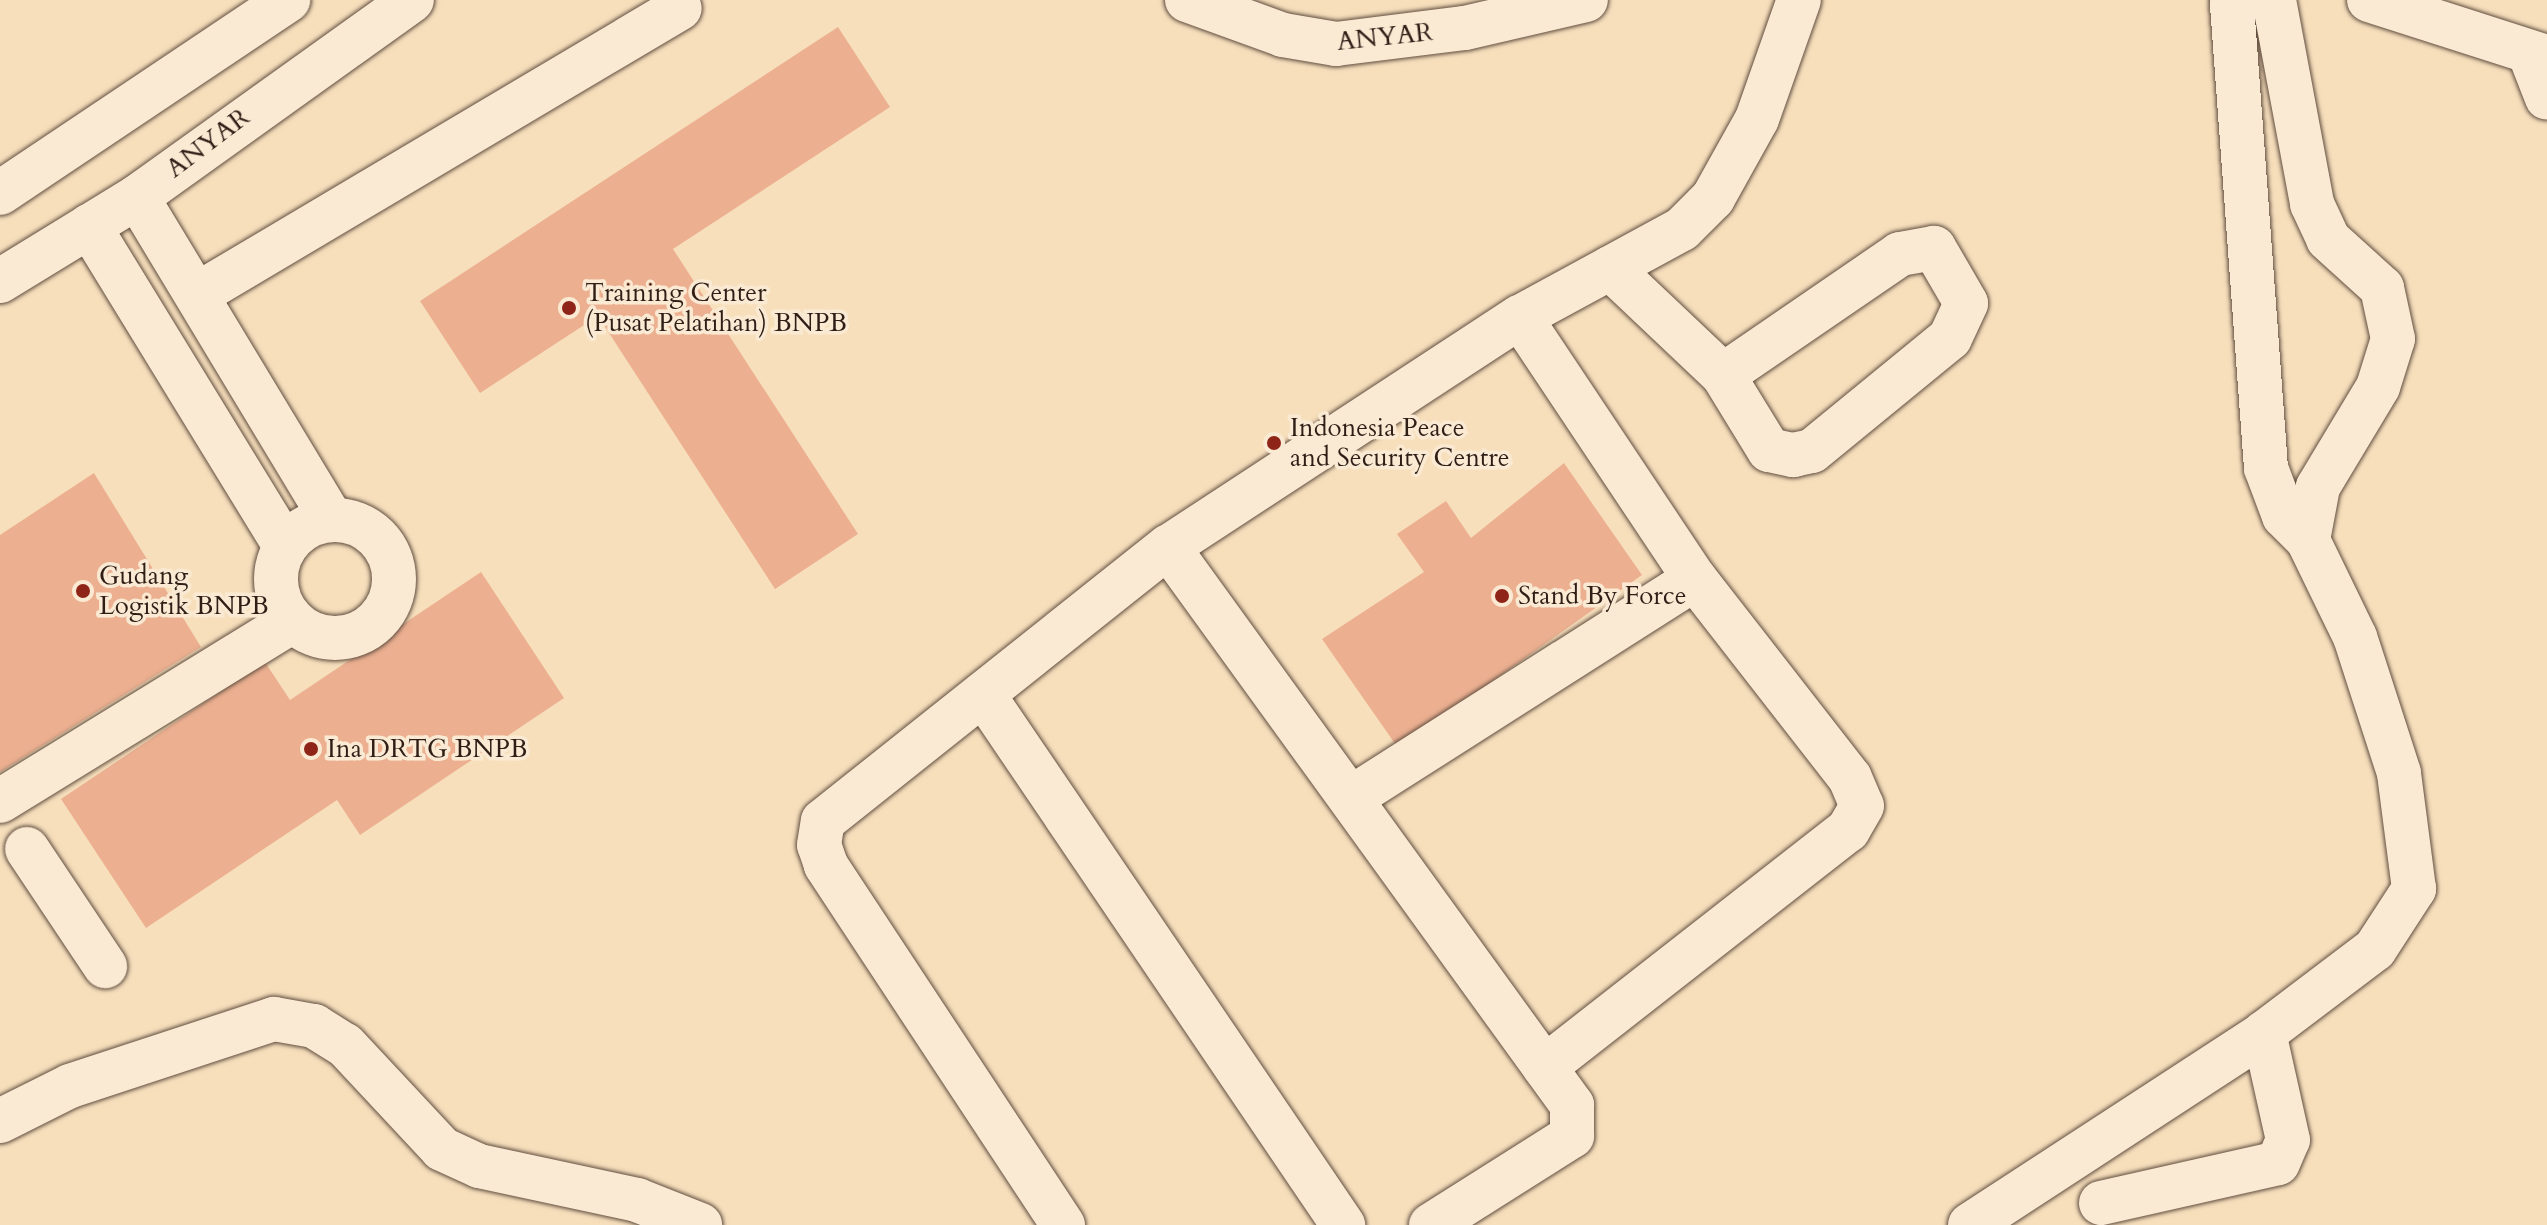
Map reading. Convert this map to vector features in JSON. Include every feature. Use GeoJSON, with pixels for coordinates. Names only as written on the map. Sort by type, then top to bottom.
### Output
{"type":"FeatureCollection","features":[{"type":"Feature","properties":{"kind":"street"},"geometry":{"type":"LineString","coordinates":[[0,193],[288,0]]}},
{"type":"Feature","properties":{"kind":"street","name":"ANYAR"},"geometry":{"type":"LineString","coordinates":[[0,281],[137,197],[412,0]]}},
{"type":"Feature","properties":{"kind":"street","name":"ANYAR"},"geometry":{"type":"LineString","coordinates":[[1203,3],[1336,44],[1465,28],[1586,0]]}},
{"type":"Feature","properties":{"kind":"street"},"geometry":{"type":"LineString","coordinates":[[1063,1225],[819,845],[823,821],[1168,547],[1520,317],[1682,229],[1713,198],[1757,119],[1799,0]]}},
{"type":"Feature","properties":{"kind":"street"},"geometry":{"type":"LineString","coordinates":[[1970,1225],[2264,1033],[2375,949],[2407,904],[2414,875],[2399,773],[2355,637],[2308,540],[2284,516],[2266,468],[2232,0]]}},
{"type":"Feature","properties":{"kind":"street"},"geometry":{"type":"LineString","coordinates":[[2274,0],[2312,204],[2328,239],[2382,288],[2393,339],[2378,387],[2318,487],[2308,540]]}},
{"type":"Feature","properties":{"kind":"street"},"geometry":{"type":"LineString","coordinates":[[2369,0],[2462,15],[2538,55],[2547,98]]}},
{"type":"Feature","properties":{"kind":"street"},"geometry":{"type":"LineString","coordinates":[[198,294],[680,8]]}},
{"type":"Feature","properties":{"kind":"street"},"geometry":{"type":"LineString","coordinates":[[137,197],[331,519]]}},
{"type":"Feature","properties":{"kind":"street"},"geometry":{"type":"LineString","coordinates":[[89,226],[285,546],[279,599],[293,621],[334,637],[356,635],[384,616],[396,583],[388,550],[364,526],[331,519],[305,527],[285,546]]}},
{"type":"Feature","properties":{"kind":"street"},"geometry":{"type":"LineString","coordinates":[[1610,268],[1723,375],[1769,450],[1812,451],[1950,338],[1966,303],[1934,248],[1900,254],[1723,375]]}},
{"type":"Feature","properties":{"kind":"street"},"geometry":{"type":"LineString","coordinates":[[1520,317],[1695,579],[1850,778],[1862,806],[1848,830],[1545,1067]]}},
{"type":"Feature","properties":{"kind":"street"},"geometry":{"type":"LineString","coordinates":[[1168,547],[1354,796],[1572,1105],[1572,1136],[1431,1225]]}},
{"type":"Feature","properties":{"kind":"street"},"geometry":{"type":"LineString","coordinates":[[1354,796],[1695,579]]}},
{"type":"Feature","properties":{"kind":"street"},"geometry":{"type":"LineString","coordinates":[[105,966],[13,858],[28,828],[4,798],[293,621]]}},
{"type":"Feature","properties":{"kind":"street"},"geometry":{"type":"LineString","coordinates":[[983,694],[1343,1225]]}},
{"type":"Feature","properties":{"kind":"street"},"geometry":{"type":"LineString","coordinates":[[0,1121],[70,1086],[274,1019],[314,1026],[345,1045],[442,1149],[491,1170],[637,1200],[700,1225]]}},
{"type":"Feature","properties":{"kind":"street"},"geometry":{"type":"LineString","coordinates":[[2086,1148],[2104,1214],[2285,1157],[2288,1140],[2264,1033]]}},
{"type":"Feature","properties":{"kind":"building","name":"Training Center (Pusat Pelatihan) BNPB"},"geometry":{"type":"Polygon","coordinates":[[[838,27],[890,107],[673,249],[858,534],[775,589],[598,316],[480,393],[420,301],[838,27]]]}},
{"type":"Feature","properties":{"kind":"building","name":"Stand By Force"},"geometry":{"type":"Polygon","coordinates":[[[1564,463],[1642,575],[1398,748],[1322,639],[1424,572],[1397,534],[1446,501],[1471,538],[1564,463]]]}},
{"type":"Feature","properties":{"kind":"building","name":"Gudang Logistik BNPB"},"geometry":{"type":"Polygon","coordinates":[[[94,473],[201,647],[0,772],[0,535],[94,473]]]}},
{"type":"Feature","properties":{"kind":"building","name":"Ina DRTG BNPB"},"geometry":{"type":"Polygon","coordinates":[[[481,572],[564,698],[360,835],[337,800],[146,928],[61,799],[265,662],[290,700],[481,572]]]}},
{"type":"Feature","properties":{"kind":"place","name":"Training Center (Pusat Pelatihan) BNPB"},"geometry":{"type":"Point","coordinates":[569,308]}},
{"type":"Feature","properties":{"kind":"place","name":"Indonesia Peace and Security Centre"},"geometry":{"type":"Point","coordinates":[1274,443]}},
{"type":"Feature","properties":{"kind":"place","name":"Gudang Logistik BNPB"},"geometry":{"type":"Point","coordinates":[83,591]}},
{"type":"Feature","properties":{"kind":"place","name":"Stand By Force"},"geometry":{"type":"Point","coordinates":[1502,596]}},
{"type":"Feature","properties":{"kind":"place","name":"Ina DRTG BNPB"},"geometry":{"type":"Point","coordinates":[311,749]}}]}
